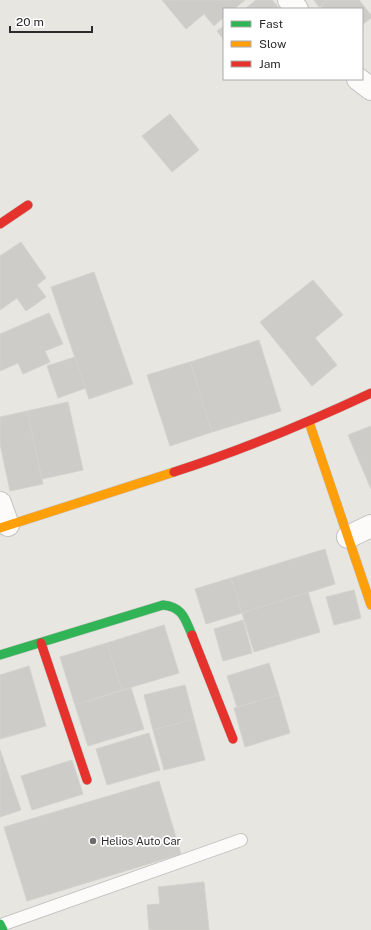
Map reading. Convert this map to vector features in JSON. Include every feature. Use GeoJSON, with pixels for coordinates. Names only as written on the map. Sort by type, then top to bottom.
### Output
{"type":"FeatureCollection","features":[{"type":"Feature","properties":{"kind":"street"},"geometry":{"type":"LineString","coordinates":[[289,0],[296,8]]}},
{"type":"Feature","properties":{"kind":"street"},"geometry":{"type":"LineString","coordinates":[[359,80],[371,90]]}},
{"type":"Feature","properties":{"kind":"street"},"geometry":{"type":"LineString","coordinates":[[0,224],[28,205]]}},
{"type":"Feature","properties":{"kind":"street"},"geometry":{"type":"LineString","coordinates":[[0,503],[4,527],[227,455],[309,422],[371,393]]}},
{"type":"Feature","properties":{"kind":"street"},"geometry":{"type":"LineString","coordinates":[[309,422],[371,605]]}},
{"type":"Feature","properties":{"kind":"street"},"geometry":{"type":"LineString","coordinates":[[348,537],[371,526]]}},
{"type":"Feature","properties":{"kind":"street"},"geometry":{"type":"LineString","coordinates":[[0,655],[163,606],[173,606],[183,614],[233,739]]}},
{"type":"Feature","properties":{"kind":"street"},"geometry":{"type":"LineString","coordinates":[[41,642],[87,780]]}},
{"type":"Feature","properties":{"kind":"lane"},"geometry":{"type":"LineString","coordinates":[[1,926],[241,840]]}},
{"type":"Feature","properties":{"kind":"building"},"geometry":{"type":"Polygon","coordinates":[[[162,0],[245,0],[235,8],[223,8],[223,18],[214,26],[204,14],[186,29],[162,0]]]}},
{"type":"Feature","properties":{"kind":"building"},"geometry":{"type":"Polygon","coordinates":[[[256,0],[272,0],[279,8],[246,8],[256,0]]]}},
{"type":"Feature","properties":{"kind":"building"},"geometry":{"type":"Polygon","coordinates":[[[314,0],[327,0],[319,7],[314,0]]]}},
{"type":"Feature","properties":{"kind":"building"},"geometry":{"type":"Polygon","coordinates":[[[328,0],[359,0],[371,15],[371,18],[363,24],[363,8],[322,8],[320,6],[328,0]]]}},
{"type":"Feature","properties":{"kind":"building"},"geometry":{"type":"Polygon","coordinates":[[[223,27],[223,39],[217,31],[223,27]]]}},
{"type":"Feature","properties":{"kind":"building"},"geometry":{"type":"Polygon","coordinates":[[[170,114],[199,150],[172,172],[142,136],[170,114]]]}},
{"type":"Feature","properties":{"kind":"building"},"geometry":{"type":"Polygon","coordinates":[[[21,242],[46,278],[37,285],[46,297],[26,311],[17,298],[0,310],[0,256],[21,242]]]}},
{"type":"Feature","properties":{"kind":"building"},"geometry":{"type":"Polygon","coordinates":[[[94,272],[133,384],[89,399],[51,287],[94,272]]]}},
{"type":"Feature","properties":{"kind":"building"},"geometry":{"type":"Polygon","coordinates":[[[313,280],[343,315],[315,338],[337,365],[312,386],[260,322],[313,280]]]}},
{"type":"Feature","properties":{"kind":"building"},"geometry":{"type":"Polygon","coordinates":[[[49,313],[63,344],[45,351],[50,362],[23,374],[18,363],[0,371],[0,334],[49,313]]]}},
{"type":"Feature","properties":{"kind":"building"},"geometry":{"type":"Polygon","coordinates":[[[259,340],[281,411],[212,432],[190,362],[259,340]]]}},
{"type":"Feature","properties":{"kind":"building"},"geometry":{"type":"Polygon","coordinates":[[[75,357],[86,388],[58,398],[47,366],[75,357]]]}},
{"type":"Feature","properties":{"kind":"building"},"geometry":{"type":"Polygon","coordinates":[[[190,362],[212,432],[170,446],[147,375],[190,362]]]}},
{"type":"Feature","properties":{"kind":"building"},"geometry":{"type":"Polygon","coordinates":[[[68,402],[83,470],[42,479],[27,411],[68,402]]]}},
{"type":"Feature","properties":{"kind":"building"},"geometry":{"type":"Polygon","coordinates":[[[27,411],[43,484],[10,491],[0,444],[0,417],[27,411]]]}},
{"type":"Feature","properties":{"kind":"building"},"geometry":{"type":"Polygon","coordinates":[[[371,426],[371,489],[348,435],[371,426]]]}},
{"type":"Feature","properties":{"kind":"building"},"geometry":{"type":"Polygon","coordinates":[[[325,549],[335,584],[242,613],[231,578],[325,549]]]}},
{"type":"Feature","properties":{"kind":"building"},"geometry":{"type":"Polygon","coordinates":[[[231,578],[242,613],[206,624],[195,589],[231,578]]]}},
{"type":"Feature","properties":{"kind":"building"},"geometry":{"type":"Polygon","coordinates":[[[354,590],[361,618],[334,625],[326,597],[354,590]]]}},
{"type":"Feature","properties":{"kind":"building"},"geometry":{"type":"Polygon","coordinates":[[[308,592],[320,632],[254,652],[242,613],[308,592]]]}},
{"type":"Feature","properties":{"kind":"building"},"geometry":{"type":"Polygon","coordinates":[[[243,620],[252,653],[223,661],[214,629],[243,620]]]}},
{"type":"Feature","properties":{"kind":"building"},"geometry":{"type":"Polygon","coordinates":[[[164,625],[179,673],[122,690],[107,643],[164,625]]]}},
{"type":"Feature","properties":{"kind":"building"},"geometry":{"type":"Polygon","coordinates":[[[107,643],[122,690],[75,705],[60,657],[107,643]]]}},
{"type":"Feature","properties":{"kind":"building"},"geometry":{"type":"Polygon","coordinates":[[[269,663],[279,695],[237,707],[227,676],[269,663]]]}},
{"type":"Feature","properties":{"kind":"building"},"geometry":{"type":"Polygon","coordinates":[[[29,666],[46,726],[0,739],[0,675],[29,666]]]}},
{"type":"Feature","properties":{"kind":"building"},"geometry":{"type":"Polygon","coordinates":[[[185,685],[194,719],[153,730],[144,695],[185,685]]]}},
{"type":"Feature","properties":{"kind":"building"},"geometry":{"type":"Polygon","coordinates":[[[131,688],[144,729],[88,746],[75,705],[131,688]]]}},
{"type":"Feature","properties":{"kind":"building"},"geometry":{"type":"Polygon","coordinates":[[[279,695],[290,733],[245,747],[234,708],[279,695]]]}},
{"type":"Feature","properties":{"kind":"building"},"geometry":{"type":"Polygon","coordinates":[[[194,719],[205,760],[164,770],[153,730],[194,719]]]}},
{"type":"Feature","properties":{"kind":"building"},"geometry":{"type":"Polygon","coordinates":[[[149,733],[160,770],[107,785],[96,749],[149,733]]]}},
{"type":"Feature","properties":{"kind":"building"},"geometry":{"type":"Polygon","coordinates":[[[0,750],[21,810],[0,817],[0,750]]]}},
{"type":"Feature","properties":{"kind":"building"},"geometry":{"type":"Polygon","coordinates":[[[72,760],[83,794],[32,810],[21,776],[72,760]]]}},
{"type":"Feature","properties":{"kind":"building","name":"Helios Auto Car"},"geometry":{"type":"Polygon","coordinates":[[[159,781],[181,854],[27,901],[4,827],[159,781]]]}},
{"type":"Feature","properties":{"kind":"building"},"geometry":{"type":"Polygon","coordinates":[[[204,882],[209,930],[149,930],[147,905],[160,904],[158,887],[204,882]]]}},
{"type":"Feature","properties":{"kind":"traffic: fast"},"geometry":{"type":"LineString","coordinates":[[0,655],[163,605],[170,606],[179,611],[185,619],[192,635]]}},
{"type":"Feature","properties":{"kind":"traffic: fast"},"geometry":{"type":"LineString","coordinates":[[0,924],[3,930]]}},
{"type":"Feature","properties":{"kind":"traffic: slow"},"geometry":{"type":"LineString","coordinates":[[309,422],[371,605]]}},
{"type":"Feature","properties":{"kind":"traffic: slow"},"geometry":{"type":"LineString","coordinates":[[0,528],[174,472]]}},
{"type":"Feature","properties":{"kind":"traffic: jam"},"geometry":{"type":"LineString","coordinates":[[0,224],[28,205]]}},
{"type":"Feature","properties":{"kind":"traffic: jam"},"geometry":{"type":"LineString","coordinates":[[174,472],[274,436],[371,393]]}},
{"type":"Feature","properties":{"kind":"traffic: jam"},"geometry":{"type":"LineString","coordinates":[[192,635],[233,739]]}},
{"type":"Feature","properties":{"kind":"traffic: jam"},"geometry":{"type":"LineString","coordinates":[[41,643],[87,780]]}},
{"type":"Feature","properties":{"kind":"place","name":"Helios Auto Car"},"geometry":{"type":"Point","coordinates":[93,841]}}]}
